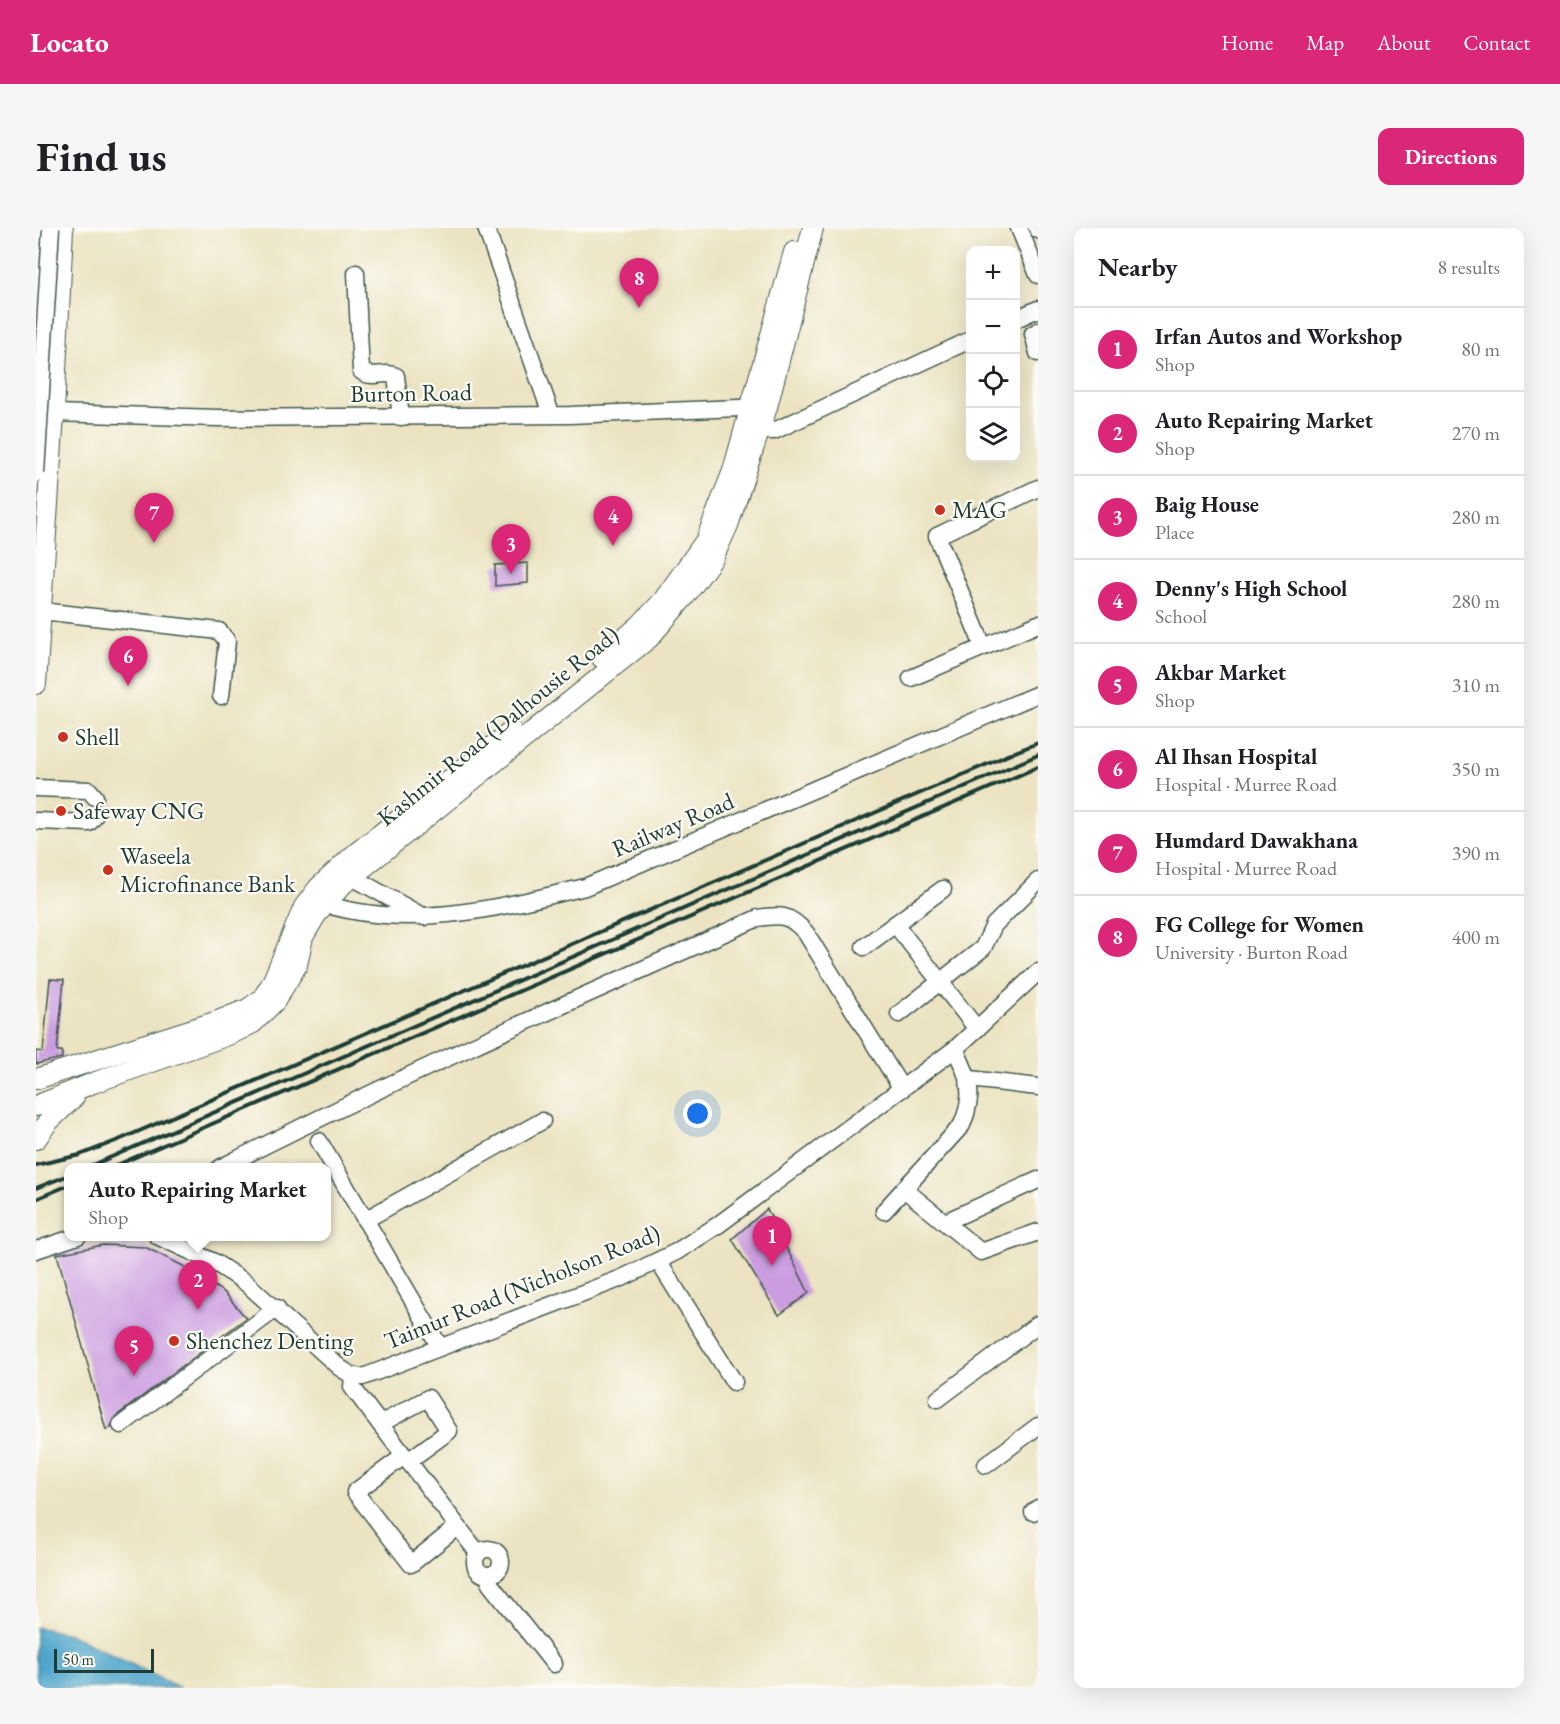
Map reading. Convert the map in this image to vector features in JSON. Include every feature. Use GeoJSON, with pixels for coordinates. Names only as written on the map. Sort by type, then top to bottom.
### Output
{"type":"FeatureCollection","features":[{"type":"Feature","properties":{"kind":"main road"},"geometry":{"type":"LineString","coordinates":[[36,329],[41,228]]}},
{"type":"Feature","properties":{"kind":"main road"},"geometry":{"type":"LineString","coordinates":[[36,684],[56,383],[63,228]]}},
{"type":"Feature","properties":{"kind":"main road","name":"Kashmir Road (Dalhousie Road)"},"geometry":{"type":"LineString","coordinates":[[759,407],[800,228]]}},
{"type":"Feature","properties":{"kind":"main road","name":"Kashmir Road (Dalhousie Road)"},"geometry":{"type":"LineString","coordinates":[[36,1079],[218,1022],[248,1009],[262,999],[316,902],[347,871],[640,625],[681,577],[706,540],[733,471],[752,431],[813,228]]}},
{"type":"Feature","properties":{"kind":"main road"},"geometry":{"type":"LineString","coordinates":[[36,381],[56,383]]}},
{"type":"Feature","properties":{"kind":"main road","name":"Kashmir Road (Dalhousie Road)"},"geometry":{"type":"LineString","coordinates":[[36,1106],[93,1083],[231,1034],[253,1023],[275,1001],[297,965],[303,937],[316,902]]}},
{"type":"Feature","properties":{"kind":"main road"},"geometry":{"type":"LineString","coordinates":[[36,1139],[58,1111],[93,1083]]}},
{"type":"Feature","properties":{"kind":"street"},"geometry":{"type":"LineString","coordinates":[[36,473],[51,228]]}},
{"type":"Feature","properties":{"kind":"street"},"geometry":{"type":"LineString","coordinates":[[486,228],[551,414]]}},
{"type":"Feature","properties":{"kind":"street"},"geometry":{"type":"LineString","coordinates":[[1019,228],[1038,275]]}},
{"type":"Feature","properties":{"kind":"street"},"geometry":{"type":"LineString","coordinates":[[356,273],[361,371],[367,375],[392,374],[396,376],[400,417]]}},
{"type":"Feature","properties":{"kind":"street"},"geometry":{"type":"LineString","coordinates":[[1020,317],[1038,309]]}},
{"type":"Feature","properties":{"kind":"street"},"geometry":{"type":"LineString","coordinates":[[1038,331],[1033,334],[1032,339],[1038,352]]}},
{"type":"Feature","properties":{"kind":"street"},"geometry":{"type":"LineString","coordinates":[[752,431],[774,431],[966,342]]}},
{"type":"Feature","properties":{"kind":"street","name":"Burton Road"},"geometry":{"type":"LineString","coordinates":[[54,413],[218,418],[400,417],[759,407]]}},
{"type":"Feature","properties":{"kind":"street"},"geometry":{"type":"LineString","coordinates":[[983,646],[937,536],[1038,488]]}},
{"type":"Feature","properties":{"kind":"street"},"geometry":{"type":"LineString","coordinates":[[41,611],[219,631],[227,641],[221,696]]}},
{"type":"Feature","properties":{"kind":"street"},"geometry":{"type":"LineString","coordinates":[[911,678],[1038,624]]}},
{"type":"Feature","properties":{"kind":"street","name":"Railway Road"},"geometry":{"type":"LineString","coordinates":[[316,902],[353,912],[425,918],[526,902],[585,887],[1038,694]]}},
{"type":"Feature","properties":{"kind":"street"},"geometry":{"type":"LineString","coordinates":[[36,788],[89,790],[95,796]]}},
{"type":"Feature","properties":{"kind":"street"},"geometry":{"type":"LineString","coordinates":[[36,821],[89,823],[94,817]]}},
{"type":"Feature","properties":{"kind":"street"},"geometry":{"type":"LineString","coordinates":[[347,871],[425,918]]}},
{"type":"Feature","properties":{"kind":"street"},"geometry":{"type":"LineString","coordinates":[[899,1014],[984,948],[994,925],[1038,881]]}},
{"type":"Feature","properties":{"kind":"street"},"geometry":{"type":"LineString","coordinates":[[864,947],[943,889]]}},
{"type":"Feature","properties":{"kind":"street"},"geometry":{"type":"LineString","coordinates":[[228,1163],[330,1112],[515,1027],[758,918],[773,916],[793,918],[806,933],[902,1089]]}},
{"type":"Feature","properties":{"kind":"street"},"geometry":{"type":"LineString","coordinates":[[895,924],[977,1029]]}},
{"type":"Feature","properties":{"kind":"street","name":"Taimur Road (Nicholson Road)"},"geometry":{"type":"LineString","coordinates":[[353,1376],[363,1377],[622,1278],[658,1261],[717,1225],[956,1049],[1038,972]]}},
{"type":"Feature","properties":{"kind":"street"},"geometry":{"type":"LineString","coordinates":[[884,1211],[962,1125],[969,1107],[970,1079],[956,1049]]}},
{"type":"Feature","properties":{"kind":"street"},"geometry":{"type":"LineString","coordinates":[[970,1079],[1038,1087]]}},
{"type":"Feature","properties":{"kind":"street"},"geometry":{"type":"LineString","coordinates":[[365,1220],[542,1121]]}},
{"type":"Feature","properties":{"kind":"street"},"geometry":{"type":"LineString","coordinates":[[319,1141],[440,1347]]}},
{"type":"Feature","properties":{"kind":"street"},"geometry":{"type":"LineString","coordinates":[[945,1222],[1038,1180]]}},
{"type":"Feature","properties":{"kind":"street"},"geometry":{"type":"LineString","coordinates":[[904,1189],[981,1252],[1038,1232]]}},
{"type":"Feature","properties":{"kind":"street"},"geometry":{"type":"LineString","coordinates":[[36,1250],[64,1241]]}},
{"type":"Feature","properties":{"kind":"street"},"geometry":{"type":"LineString","coordinates":[[168,1241],[214,1262],[277,1308],[320,1352],[353,1376],[351,1387],[478,1553],[492,1549],[502,1560],[501,1567],[489,1575],[490,1584],[554,1664]]}},
{"type":"Feature","properties":{"kind":"street"},"geometry":{"type":"LineString","coordinates":[[658,1261],[734,1382]]}},
{"type":"Feature","properties":{"kind":"street"},"geometry":{"type":"LineString","coordinates":[[121,1425],[277,1308]]}},
{"type":"Feature","properties":{"kind":"street"},"geometry":{"type":"LineString","coordinates":[[938,1399],[1038,1324]]}},
{"type":"Feature","properties":{"kind":"street"},"geometry":{"type":"LineString","coordinates":[[380,1424],[428,1398],[449,1431],[355,1492],[411,1564],[458,1527]]}},
{"type":"Feature","properties":{"kind":"street"},"geometry":{"type":"LineString","coordinates":[[986,1465],[1038,1426]]}},
{"type":"Feature","properties":{"kind":"water"},"geometry":{"type":"Polygon","coordinates":[[[36,1627],[69,1634],[180,1688],[36,1688],[36,1627]]]}},
{"type":"Feature","properties":{"kind":"building"},"geometry":{"type":"Polygon","coordinates":[[[528,563],[528,583],[495,586],[495,565],[528,563]]]}},
{"type":"Feature","properties":{"kind":"building"},"geometry":{"type":"Polygon","coordinates":[[[50,979],[64,980],[57,1051],[62,1051],[62,1058],[36,1064],[36,1051],[43,1052],[50,979]]]}},
{"type":"Feature","properties":{"kind":"building"},"geometry":{"type":"Polygon","coordinates":[[[767,1209],[809,1293],[779,1315],[732,1239],[767,1209]]]}},
{"type":"Feature","properties":{"kind":"building"},"geometry":{"type":"Polygon","coordinates":[[[103,1245],[145,1247],[185,1267],[225,1293],[246,1318],[115,1417],[111,1427],[106,1430],[57,1254],[103,1245]]]}},
{"type":"Feature","properties":{"kind":"railway"},"geometry":{"type":"LineString","coordinates":[[1005,756],[1038,743]]}},
{"type":"Feature","properties":{"kind":"railway"},"geometry":{"type":"LineString","coordinates":[[36,1165],[80,1155],[121,1139],[1013,753]]}},
{"type":"Feature","properties":{"kind":"railway"},"geometry":{"type":"LineString","coordinates":[[98,1163],[1038,755]]}},
{"type":"Feature","properties":{"kind":"railway"},"geometry":{"type":"LineString","coordinates":[[122,1163],[1038,767]]}},
{"type":"Feature","properties":{"kind":"railway"},"geometry":{"type":"LineString","coordinates":[[36,1188],[64,1177]]}},
{"type":"Feature","properties":{"kind":"railway"},"geometry":{"type":"LineString","coordinates":[[36,1199],[64,1187]]}},
{"type":"Feature","properties":{"kind":"place","name":"FG College for Women"},"geometry":{"type":"Point","coordinates":[639,308]}},
{"type":"Feature","properties":{"kind":"place","name":"MAG"},"geometry":{"type":"Point","coordinates":[940,510]}},
{"type":"Feature","properties":{"kind":"place","name":"Humdard Dawakhana"},"geometry":{"type":"Point","coordinates":[154,543]}},
{"type":"Feature","properties":{"kind":"place","name":"Denny's High School"},"geometry":{"type":"Point","coordinates":[613,546]}},
{"type":"Feature","properties":{"kind":"place","name":"Baig House"},"geometry":{"type":"Point","coordinates":[511,574]}},
{"type":"Feature","properties":{"kind":"place","name":"Al Ihsan Hospital"},"geometry":{"type":"Point","coordinates":[128,686]}},
{"type":"Feature","properties":{"kind":"place","name":"Shell"},"geometry":{"type":"Point","coordinates":[63,737]}},
{"type":"Feature","properties":{"kind":"place","name":"Safeway CNG"},"geometry":{"type":"Point","coordinates":[61,811]}},
{"type":"Feature","properties":{"kind":"place","name":"Waseela Microfinance Bank"},"geometry":{"type":"Point","coordinates":[108,870]}},
{"type":"Feature","properties":{"kind":"place","name":"Irfan Autos and Workshop"},"geometry":{"type":"Point","coordinates":[772,1266]}},
{"type":"Feature","properties":{"kind":"place","name":"Auto Repairing Market"},"geometry":{"type":"Point","coordinates":[198,1310]}},
{"type":"Feature","properties":{"kind":"place","name":"Shenchez Denting"},"geometry":{"type":"Point","coordinates":[174,1341]}},
{"type":"Feature","properties":{"kind":"place","name":"Akbar Market"},"geometry":{"type":"Point","coordinates":[134,1376]}}]}
